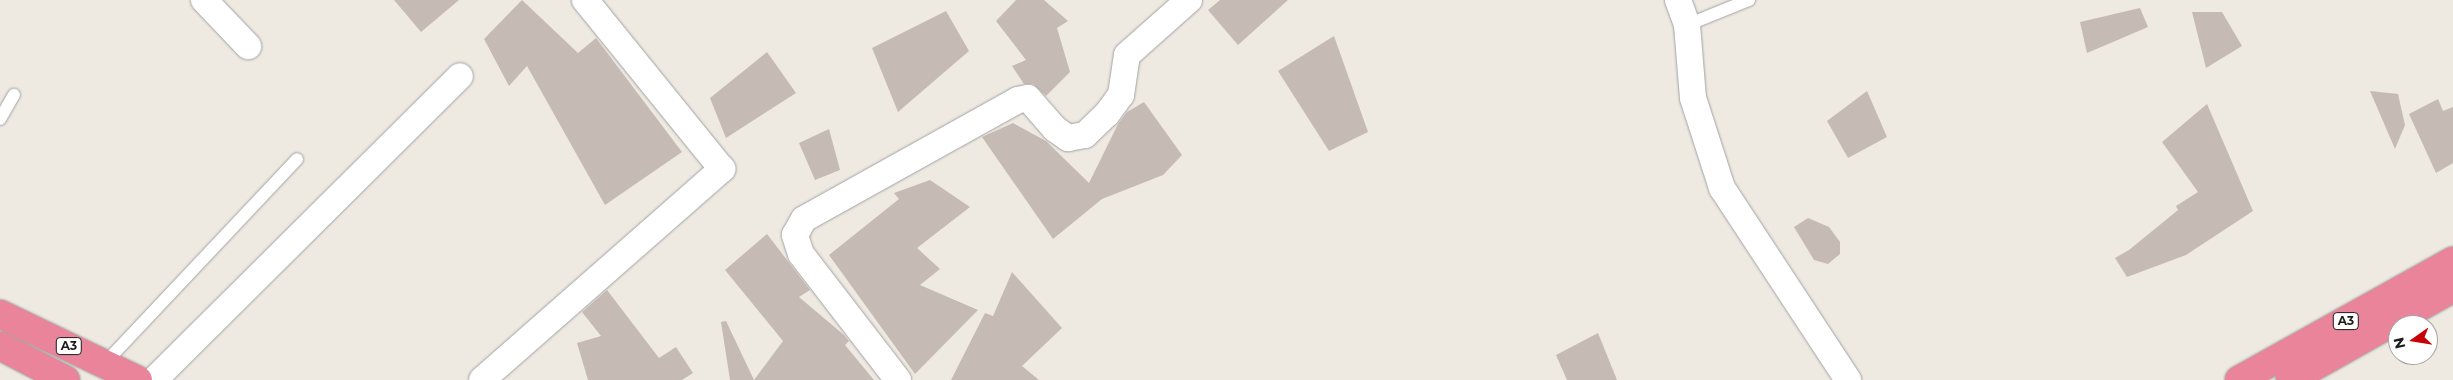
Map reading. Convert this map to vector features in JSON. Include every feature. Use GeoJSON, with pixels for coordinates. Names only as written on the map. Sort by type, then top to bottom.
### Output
{"type":"FeatureCollection","features":[{"type":"Feature","properties":{"kind":"highway","name":"A3"},"geometry":{"type":"LineString","coordinates":[[2239,380],[2453,261]]}},
{"type":"Feature","properties":{"kind":"highway","name":"A3"},"geometry":{"type":"LineString","coordinates":[[2290,380],[2453,288]]}},
{"type":"Feature","properties":{"kind":"highway","name":"A3"},"geometry":{"type":"LineString","coordinates":[[0,314],[138,380]]}},
{"type":"Feature","properties":{"kind":"highway","name":"A3"},"geometry":{"type":"LineString","coordinates":[[0,346],[66,380]]}},
{"type":"Feature","properties":{"kind":"street"},"geometry":{"type":"LineString","coordinates":[[204,0],[248,46]]}},
{"type":"Feature","properties":{"kind":"street"},"geometry":{"type":"LineString","coordinates":[[482,380],[722,168],[585,0]]}},
{"type":"Feature","properties":{"kind":"street"},"geometry":{"type":"LineString","coordinates":[[898,380],[801,254],[795,235],[804,219],[1018,100],[1028,98],[1055,129],[1068,138],[1085,135],[1107,114],[1121,95],[1127,55],[1189,0]]}},
{"type":"Feature","properties":{"kind":"street"},"geometry":{"type":"LineString","coordinates":[[1678,0],[1687,25],[1693,98],[1722,188],[1848,380]]}},
{"type":"Feature","properties":{"kind":"street"},"geometry":{"type":"LineString","coordinates":[[154,380],[460,76]]}},
{"type":"Feature","properties":{"kind":"lane"},"geometry":{"type":"LineString","coordinates":[[1687,25],[1749,0]]}},
{"type":"Feature","properties":{"kind":"lane"},"geometry":{"type":"LineString","coordinates":[[0,119],[14,95]]}},
{"type":"Feature","properties":{"kind":"lane"},"geometry":{"type":"LineString","coordinates":[[105,363],[298,159]]}},
{"type":"Feature","properties":{"kind":"building"},"geometry":{"type":"Polygon","coordinates":[[[394,0],[459,0],[421,32],[394,0]]]}},
{"type":"Feature","properties":{"kind":"building"},"geometry":{"type":"Polygon","coordinates":[[[522,0],[578,53],[596,38],[682,152],[605,205],[527,66],[509,86],[484,39],[522,0]]]}},
{"type":"Feature","properties":{"kind":"building"},"geometry":{"type":"Polygon","coordinates":[[[1016,0],[1044,0],[1068,21],[1057,28],[1070,72],[1046,96],[1033,84],[1024,84],[1012,66],[1026,60],[996,21],[1016,0]]]}},
{"type":"Feature","properties":{"kind":"building"},"geometry":{"type":"Polygon","coordinates":[[[1220,0],[1288,0],[1238,45],[1208,10],[1220,0]]]}},
{"type":"Feature","properties":{"kind":"building"},"geometry":{"type":"Polygon","coordinates":[[[2140,8],[2148,27],[2087,53],[2080,22],[2140,8]]]}},
{"type":"Feature","properties":{"kind":"building"},"geometry":{"type":"Polygon","coordinates":[[[946,11],[969,51],[898,112],[872,48],[946,11]]]}},
{"type":"Feature","properties":{"kind":"building"},"geometry":{"type":"Polygon","coordinates":[[[2192,12],[2222,12],[2242,46],[2206,68],[2192,12]]]}},
{"type":"Feature","properties":{"kind":"building"},"geometry":{"type":"Polygon","coordinates":[[[1334,36],[1368,132],[1329,151],[1278,71],[1334,36]]]}},
{"type":"Feature","properties":{"kind":"building"},"geometry":{"type":"Polygon","coordinates":[[[767,52],[796,93],[726,138],[710,98],[767,52]]]}},
{"type":"Feature","properties":{"kind":"building"},"geometry":{"type":"Polygon","coordinates":[[[1867,91],[1887,137],[1848,158],[1827,121],[1867,91]]]}},
{"type":"Feature","properties":{"kind":"building"},"geometry":{"type":"Polygon","coordinates":[[[2370,91],[2398,94],[2405,125],[2395,149],[2370,91]]]}},
{"type":"Feature","properties":{"kind":"building"},"geometry":{"type":"Polygon","coordinates":[[[2438,99],[2443,111],[2453,107],[2453,163],[2436,173],[2409,114],[2438,99]]]}},
{"type":"Feature","properties":{"kind":"building"},"geometry":{"type":"Polygon","coordinates":[[[1144,102],[1182,155],[1163,175],[1102,199],[1053,239],[982,137],[1013,123],[1046,141],[1089,183],[1118,124],[1127,112],[1144,102]]]}},
{"type":"Feature","properties":{"kind":"building"},"geometry":{"type":"Polygon","coordinates":[[[2207,104],[2253,211],[2186,255],[2127,277],[2115,258],[2129,250],[2178,210],[2176,206],[2198,192],[2162,142],[2207,104]]]}},
{"type":"Feature","properties":{"kind":"building"},"geometry":{"type":"Polygon","coordinates":[[[829,129],[840,170],[815,180],[799,143],[829,129]]]}},
{"type":"Feature","properties":{"kind":"building"},"geometry":{"type":"Polygon","coordinates":[[[930,180],[970,207],[917,248],[940,269],[920,285],[978,310],[915,374],[829,255],[899,199],[894,193],[930,180]]]}},
{"type":"Feature","properties":{"kind":"building"},"geometry":{"type":"Polygon","coordinates":[[[1808,218],[1829,227],[1840,242],[1840,254],[1828,264],[1814,260],[1794,227],[1808,218]]]}},
{"type":"Feature","properties":{"kind":"building"},"geometry":{"type":"Polygon","coordinates":[[[767,234],[810,290],[799,297],[844,335],[849,341],[845,345],[874,380],[754,380],[783,341],[725,270],[767,234]]]}},
{"type":"Feature","properties":{"kind":"building"},"geometry":{"type":"Polygon","coordinates":[[[1012,272],[1062,328],[1022,366],[1039,380],[951,380],[985,313],[993,316],[1012,272]]]}},
{"type":"Feature","properties":{"kind":"building"},"geometry":{"type":"Polygon","coordinates":[[[607,290],[659,358],[676,347],[693,373],[682,380],[588,380],[577,343],[601,336],[582,312],[607,290]]]}},
{"type":"Feature","properties":{"kind":"building"},"geometry":{"type":"Polygon","coordinates":[[[726,321],[754,380],[730,380],[721,322],[726,321]]]}},
{"type":"Feature","properties":{"kind":"building"},"geometry":{"type":"Polygon","coordinates":[[[1598,333],[1617,380],[1567,380],[1556,355],[1598,333]]]}}]}
